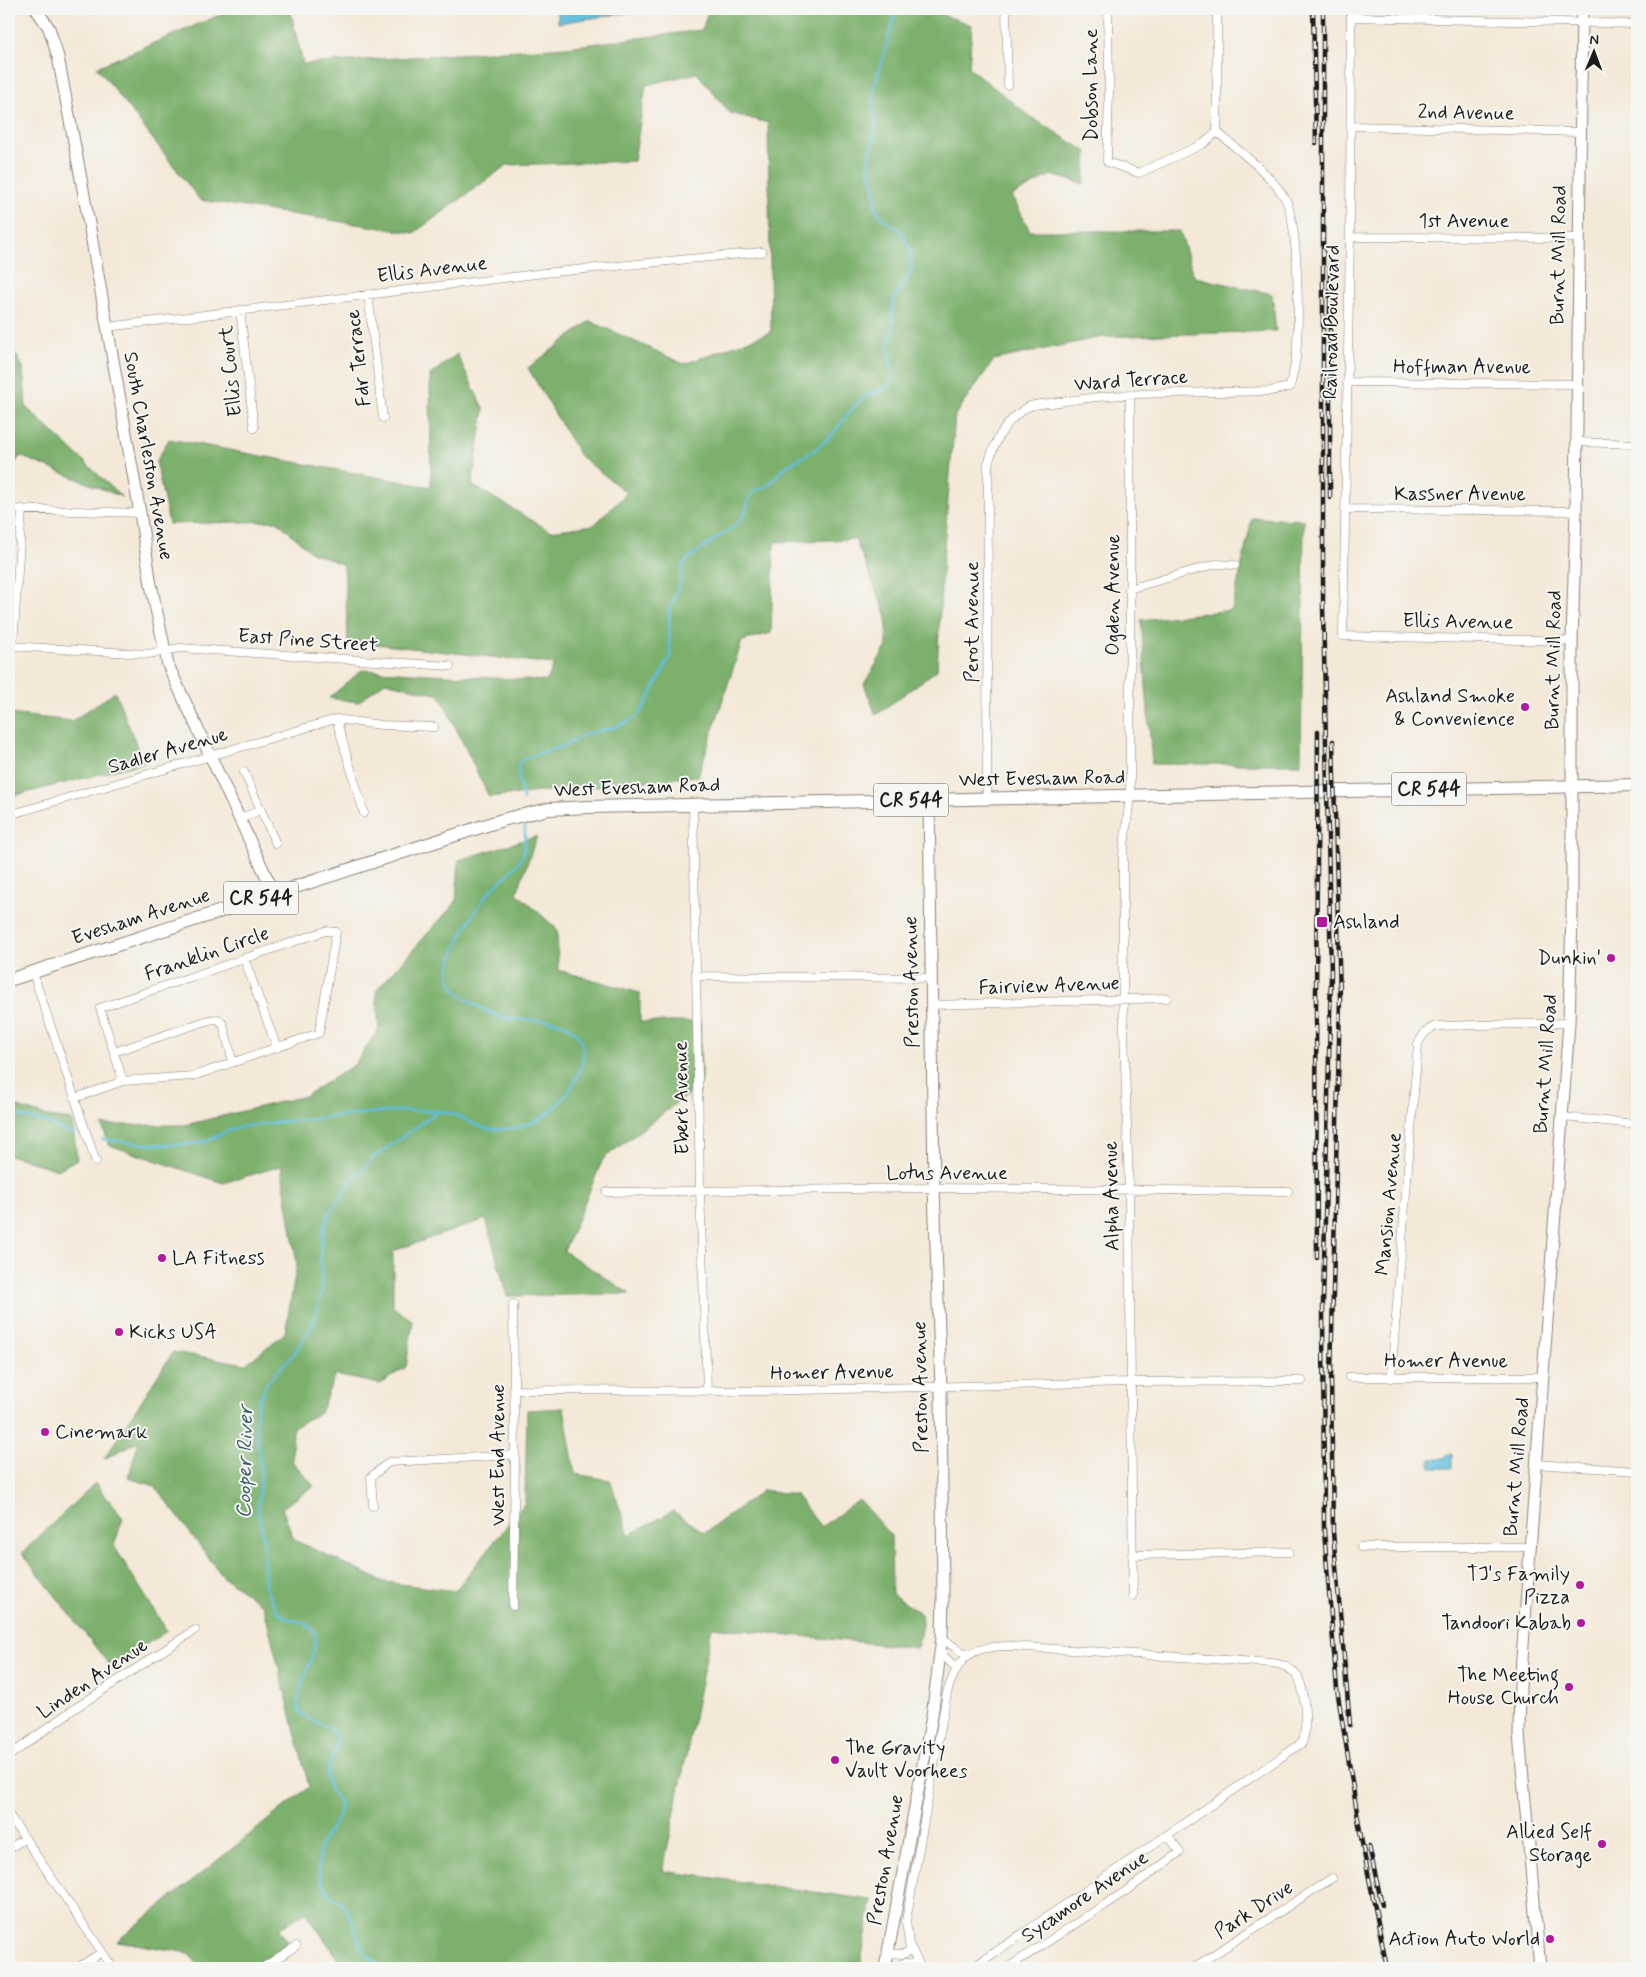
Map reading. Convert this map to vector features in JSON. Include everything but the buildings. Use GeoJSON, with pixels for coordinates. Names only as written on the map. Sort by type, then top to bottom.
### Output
{"type":"FeatureCollection","features":[{"type":"Feature","properties":{"kind":"main road","name":"CR 544"},"geometry":{"type":"LineString","coordinates":[[1572,786],[1637,785]]}},
{"type":"Feature","properties":{"kind":"main road","name":"West Evesham Road"},"geometry":{"type":"LineString","coordinates":[[513,817],[549,809],[1572,786]]}},
{"type":"Feature","properties":{"kind":"main road","name":"Evesham Avenue"},"geometry":{"type":"LineString","coordinates":[[9,980],[513,817]]}},
{"type":"Feature","properties":{"kind":"street","name":"South Charleston Avenue"},"geometry":{"type":"LineString","coordinates":[[36,9],[49,28],[58,57],[164,651],[168,665],[274,893]]}},
{"type":"Feature","properties":{"kind":"street"},"geometry":{"type":"LineString","coordinates":[[1006,9],[1008,85]]}},
{"type":"Feature","properties":{"kind":"street","name":"Dobson Lane"},"geometry":{"type":"LineString","coordinates":[[1108,9],[1109,90],[1107,162],[1139,173],[1203,144],[1217,132]]}},
{"type":"Feature","properties":{"kind":"street"},"geometry":{"type":"LineString","coordinates":[[1217,9],[1217,132]]}},
{"type":"Feature","properties":{"kind":"street","name":"Burnt Mill Road"},"geometry":{"type":"LineString","coordinates":[[1540,1968],[1519,1734],[1520,1686],[1569,1023],[1572,640],[1576,511],[1582,9]]}},
{"type":"Feature","properties":{"kind":"street"},"geometry":{"type":"LineString","coordinates":[[1351,13],[1582,24],[1637,24]]}},
{"type":"Feature","properties":{"kind":"street","name":"Railroad Boulevard"},"geometry":{"type":"LineString","coordinates":[[1343,636],[1350,236],[1351,13]]}},
{"type":"Feature","properties":{"kind":"street","name":"2nd Avenue"},"geometry":{"type":"LineString","coordinates":[[1351,126],[1580,132]]}},
{"type":"Feature","properties":{"kind":"street","name":"Ward Terrace"},"geometry":{"type":"LineString","coordinates":[[994,447],[996,440],[1011,419],[1028,407],[1130,394],[1270,391],[1290,386],[1296,357],[1297,256],[1285,197],[1266,175],[1217,132]]}},
{"type":"Feature","properties":{"kind":"street","name":"1st Avenue"},"geometry":{"type":"LineString","coordinates":[[1350,236],[1578,238]]}},
{"type":"Feature","properties":{"kind":"street","name":"Ellis Avenue"},"geometry":{"type":"LineString","coordinates":[[106,327],[544,273],[762,252]]}},
{"type":"Feature","properties":{"kind":"street","name":"Fdr Terrace"},"geometry":{"type":"LineString","coordinates":[[368,294],[383,418]]}},
{"type":"Feature","properties":{"kind":"street","name":"Ellis Court"},"geometry":{"type":"LineString","coordinates":[[240,310],[254,428]]}},
{"type":"Feature","properties":{"kind":"street","name":"Hoffman Avenue"},"geometry":{"type":"LineString","coordinates":[[1347,382],[1577,384]]}},
{"type":"Feature","properties":{"kind":"street","name":"Ogden Avenue"},"geometry":{"type":"LineString","coordinates":[[1130,394],[1130,796]]}},
{"type":"Feature","properties":{"kind":"street"},"geometry":{"type":"LineString","coordinates":[[1576,442],[1637,444]]}},
{"type":"Feature","properties":{"kind":"street","name":"Perot Avenue"},"geometry":{"type":"LineString","coordinates":[[987,798],[988,464],[994,447]]}},
{"type":"Feature","properties":{"kind":"street"},"geometry":{"type":"LineString","coordinates":[[9,509],[140,513]]}},
{"type":"Feature","properties":{"kind":"street"},"geometry":{"type":"LineString","coordinates":[[11,646],[22,509]]}},
{"type":"Feature","properties":{"kind":"street","name":"Kassner Avenue"},"geometry":{"type":"LineString","coordinates":[[1345,509],[1576,511]]}},
{"type":"Feature","properties":{"kind":"street"},"geometry":{"type":"LineString","coordinates":[[1129,588],[1216,564],[1235,565]]}},
{"type":"Feature","properties":{"kind":"street","name":"Ellis Avenue"},"geometry":{"type":"LineString","coordinates":[[1343,636],[1572,640]]}},
{"type":"Feature","properties":{"kind":"street","name":"East Pine Street"},"geometry":{"type":"LineString","coordinates":[[11,646],[148,654],[180,648],[450,666]]}},
{"type":"Feature","properties":{"kind":"street"},"geometry":{"type":"LineString","coordinates":[[364,813],[336,719],[381,725],[434,728]]}},
{"type":"Feature","properties":{"kind":"street","name":"Sadler Avenue"},"geometry":{"type":"LineString","coordinates":[[9,815],[336,719]]}},
{"type":"Feature","properties":{"kind":"street"},"geometry":{"type":"LineString","coordinates":[[244,772],[276,844]]}},
{"type":"Feature","properties":{"kind":"street","name":"Alpha Avenue"},"geometry":{"type":"LineString","coordinates":[[1130,796],[1123,855],[1123,999],[1129,1190],[1133,1596]]}},
{"type":"Feature","properties":{"kind":"street","name":"Preston Avenue"},"geometry":{"type":"LineString","coordinates":[[885,1968],[932,1716],[942,1638],[941,1388],[934,1188],[929,800]]}},
{"type":"Feature","properties":{"kind":"street","name":"Ebert Avenue"},"geometry":{"type":"LineString","coordinates":[[693,805],[700,1190],[707,1390]]}},
{"type":"Feature","properties":{"kind":"street"},"geometry":{"type":"LineString","coordinates":[[240,819],[260,810]]}},
{"type":"Feature","properties":{"kind":"street","name":"Franklin Circle"},"geometry":{"type":"LineString","coordinates":[[75,1098],[123,1081],[192,1076],[319,1033],[336,932],[325,931],[100,1008],[123,1081]]}},
{"type":"Feature","properties":{"kind":"street"},"geometry":{"type":"LineString","coordinates":[[244,958],[276,1048]]}},
{"type":"Feature","properties":{"kind":"street"},"geometry":{"type":"LineString","coordinates":[[33,972],[96,1162]]}},
{"type":"Feature","properties":{"kind":"street"},"geometry":{"type":"LineString","coordinates":[[696,976],[930,978]]}},
{"type":"Feature","properties":{"kind":"street","name":"Fairview Avenue"},"geometry":{"type":"LineString","coordinates":[[931,1005],[1167,998]]}},
{"type":"Feature","properties":{"kind":"street"},"geometry":{"type":"LineString","coordinates":[[114,1052],[209,1020],[218,1019],[223,1024],[233,1062]]}},
{"type":"Feature","properties":{"kind":"street","name":"Mansion Avenue"},"geometry":{"type":"LineString","coordinates":[[1391,1378],[1418,1044],[1423,1034],[1426,1030],[1436,1026],[1569,1023]]}},
{"type":"Feature","properties":{"kind":"street"},"geometry":{"type":"LineString","coordinates":[[1562,1117],[1637,1124]]}},
{"type":"Feature","properties":{"kind":"street","name":"Lotus Avenue"},"geometry":{"type":"LineString","coordinates":[[607,1192],[934,1188],[1288,1190]]}},
{"type":"Feature","properties":{"kind":"street","name":"West End Avenue"},"geometry":{"type":"LineString","coordinates":[[513,1304],[515,1455],[513,1606]]}},
{"type":"Feature","properties":{"kind":"street","name":"Homer Avenue"},"geometry":{"type":"LineString","coordinates":[[1349,1377],[1543,1377]]}},
{"type":"Feature","properties":{"kind":"street","name":"Homer Avenue"},"geometry":{"type":"LineString","coordinates":[[514,1390],[761,1391],[1132,1382],[1302,1381]]}},
{"type":"Feature","properties":{"kind":"street"},"geometry":{"type":"LineString","coordinates":[[373,1506],[371,1477],[389,1462],[515,1455]]}},
{"type":"Feature","properties":{"kind":"street"},"geometry":{"type":"LineString","coordinates":[[1536,1464],[1637,1472]]}},
{"type":"Feature","properties":{"kind":"street"},"geometry":{"type":"LineString","coordinates":[[1361,1547],[1529,1546]]}},
{"type":"Feature","properties":{"kind":"street"},"geometry":{"type":"LineString","coordinates":[[1132,1555],[1289,1552]]}},
{"type":"Feature","properties":{"kind":"street","name":"Linden Avenue"},"geometry":{"type":"LineString","coordinates":[[9,1756],[72,1711],[195,1630]]}},
{"type":"Feature","properties":{"kind":"street"},"geometry":{"type":"LineString","coordinates":[[942,1638],[960,1651],[969,1654]]}},
{"type":"Feature","properties":{"kind":"street","name":"Preston Avenue"},"geometry":{"type":"LineString","coordinates":[[920,1966],[911,1950],[907,1937],[906,1921],[947,1693],[956,1668],[969,1654],[991,1646],[1010,1646],[1272,1663],[1287,1668],[1297,1676],[1305,1715],[1306,1729],[1302,1743],[972,1968]]}},
{"type":"Feature","properties":{"kind":"street"},"geometry":{"type":"LineString","coordinates":[[941,1653],[956,1668]]}},
{"type":"Feature","properties":{"kind":"street"},"geometry":{"type":"LineString","coordinates":[[9,1815],[112,1968]]}},
{"type":"Feature","properties":{"kind":"street","name":"Sycamore Avenue"},"geometry":{"type":"LineString","coordinates":[[1007,1968],[1126,1891],[1180,1852],[1168,1835]]}},
{"type":"Feature","properties":{"kind":"street"},"geometry":{"type":"LineString","coordinates":[[9,1849],[25,1838]]}},
{"type":"Feature","properties":{"kind":"street","name":"Park Drive"},"geometry":{"type":"LineString","coordinates":[[1193,1968],[1332,1878]]}},
{"type":"Feature","properties":{"kind":"street"},"geometry":{"type":"LineString","coordinates":[[262,1968],[296,1946]]}},
{"type":"Feature","properties":{"kind":"street"},"geometry":{"type":"LineString","coordinates":[[888,1953],[903,1954],[911,1950]]}},
{"type":"Feature","properties":{"kind":"street"},"geometry":{"type":"LineString","coordinates":[[77,1968],[102,1952]]}},
{"type":"Feature","properties":{"kind":"street"},"geometry":{"type":"LineString","coordinates":[[893,1968],[904,1963],[920,1966]]}},
{"type":"Feature","properties":{"kind":"green space"},"geometry":{"type":"Polygon","coordinates":[[[234,9],[290,9],[303,64],[567,47],[702,30],[709,9],[944,9],[943,15],[972,25],[969,68],[1031,117],[1087,152],[1084,184],[1051,175],[1012,196],[1030,231],[1180,231],[1194,277],[1272,294],[1276,331],[1101,337],[994,360],[955,415],[942,571],[937,670],[876,715],[864,684],[887,646],[887,617],[855,539],[774,542],[771,633],[742,641],[698,776],[489,797],[440,695],[385,682],[358,702],[329,698],[362,670],[547,681],[554,664],[348,641],[344,565],[311,552],[277,521],[169,524],[156,462],[169,439],[431,487],[430,375],[457,354],[484,410],[472,485],[550,531],[594,525],[627,493],[580,456],[528,368],[590,321],[684,364],[771,332],[768,123],[730,113],[697,73],[646,85],[634,161],[507,165],[414,233],[200,200],[97,67],[234,9]]]}},
{"type":"Feature","properties":{"kind":"green space"},"geometry":{"type":"Polygon","coordinates":[[[9,343],[23,367],[26,407],[122,497],[20,456],[9,473],[9,343]]]}},
{"type":"Feature","properties":{"kind":"green space"},"geometry":{"type":"Polygon","coordinates":[[[1252,518],[1304,520],[1301,764],[1152,764],[1141,620],[1232,610],[1252,518]]]}},
{"type":"Feature","properties":{"kind":"green space"},"geometry":{"type":"Polygon","coordinates":[[[115,692],[144,763],[9,797],[9,714],[72,721],[115,692]]]}},
{"type":"Feature","properties":{"kind":"green space"},"geometry":{"type":"Polygon","coordinates":[[[537,836],[517,893],[557,929],[558,970],[640,993],[640,1022],[700,1022],[701,1084],[603,1159],[564,1251],[630,1294],[507,1296],[486,1219],[393,1251],[393,1307],[413,1321],[406,1367],[380,1384],[335,1375],[320,1413],[293,1427],[292,1461],[314,1486],[282,1508],[294,1540],[384,1582],[455,1591],[525,1503],[527,1410],[564,1408],[575,1474],[610,1480],[629,1535],[673,1511],[705,1533],[763,1490],[796,1495],[821,1527],[859,1500],[891,1536],[892,1594],[921,1614],[922,1625],[917,1648],[712,1627],[663,1871],[872,1900],[860,1968],[345,1968],[305,1912],[279,1929],[292,1949],[261,1968],[200,1968],[189,1953],[117,1941],[309,1787],[263,1605],[223,1577],[155,1486],[128,1478],[139,1441],[104,1459],[173,1352],[246,1364],[285,1333],[297,1264],[281,1166],[223,1183],[109,1145],[102,1125],[185,1125],[305,1096],[354,1065],[379,1029],[376,991],[456,902],[459,860],[537,836]]]}},
{"type":"Feature","properties":{"kind":"green space"},"geometry":{"type":"Polygon","coordinates":[[[9,1104],[49,1117],[72,1120],[77,1159],[58,1170],[9,1155],[9,1104]]]}},
{"type":"Feature","properties":{"kind":"green space"},"geometry":{"type":"Polygon","coordinates":[[[95,1483],[123,1518],[114,1546],[167,1631],[111,1667],[22,1553],[95,1483]]]}},
{"type":"Feature","properties":{"kind":"water"},"geometry":{"type":"Polygon","coordinates":[[[558,9],[647,9],[647,10],[558,23],[558,9]]]}},
{"type":"Feature","properties":{"kind":"water"},"geometry":{"type":"Polygon","coordinates":[[[1448,1454],[1452,1454],[1452,1468],[1431,1468],[1431,1459],[1445,1459],[1448,1454]]]}},
{"type":"Feature","properties":{"kind":"waterway","name":"Cooper River"},"geometry":{"type":"LineString","coordinates":[[523,800],[518,774],[518,765],[522,760],[550,749],[563,747],[585,734],[613,728],[636,717],[644,708],[670,657],[669,611],[680,583],[683,565],[689,558],[737,524],[745,513],[749,498],[756,490],[766,487],[788,465],[815,450],[831,436],[858,402],[866,396],[883,390],[890,385],[893,377],[888,345],[893,329],[892,308],[896,295],[911,272],[911,252],[903,234],[884,220],[876,209],[875,193],[868,164],[876,125],[873,91],[897,9]]}},
{"type":"Feature","properties":{"kind":"waterway","name":"Cooper River"},"geometry":{"type":"LineString","coordinates":[[103,1139],[153,1144],[191,1144],[212,1139],[229,1130],[266,1123],[400,1111],[446,1112],[489,1129],[503,1129],[531,1123],[551,1111],[569,1091],[581,1067],[582,1044],[576,1033],[568,1026],[558,1022],[500,1017],[465,998],[454,988],[449,978],[450,965],[454,954],[472,917],[486,896],[516,866],[522,857],[525,847],[525,827]]}},
{"type":"Feature","properties":{"kind":"waterway","name":"Cooper River"},"geometry":{"type":"LineString","coordinates":[[383,1968],[363,1950],[346,1908],[331,1896],[321,1881],[319,1868],[320,1849],[324,1838],[337,1819],[340,1808],[340,1804],[327,1781],[328,1769],[336,1748],[337,1738],[328,1728],[303,1715],[298,1705],[313,1652],[315,1633],[305,1623],[286,1618],[277,1611],[265,1586],[263,1536],[258,1510],[261,1472],[256,1424],[258,1403],[268,1381],[294,1354],[314,1322],[322,1293],[320,1259],[323,1231],[329,1214],[353,1179],[373,1158],[437,1112]]}},
{"type":"Feature","properties":{"kind":"waterway"},"geometry":{"type":"LineString","coordinates":[[9,1113],[50,1124],[66,1132],[74,1133]]}},
{"type":"Feature","properties":{"kind":"railway"},"geometry":{"type":"LineString","coordinates":[[1313,9],[1316,143]]}},
{"type":"Feature","properties":{"kind":"railway"},"geometry":{"type":"LineString","coordinates":[[1323,9],[1323,605],[1331,974],[1323,1303],[1324,1531],[1337,1689],[1362,1843],[1387,1968]]}},
{"type":"Feature","properties":{"kind":"railway"},"geometry":{"type":"LineString","coordinates":[[1330,266],[1330,498]]}},
{"type":"Feature","properties":{"kind":"railway"},"geometry":{"type":"LineString","coordinates":[[1317,1258],[1318,731]]}},
{"type":"Feature","properties":{"kind":"railway"},"geometry":{"type":"LineString","coordinates":[[1333,741],[1340,998],[1331,1376],[1333,1532],[1350,1725]]}},
{"type":"Feature","properties":{"kind":"railway"},"geometry":{"type":"LineString","coordinates":[[1369,1846],[1382,1905]]}},
{"type":"Feature","properties":{"kind":"place","name":"Ashland Smoke & Convenience"},"geometry":{"type":"Point","coordinates":[1525,707]}},
{"type":"Feature","properties":{"kind":"place","name":"Ashland"},"geometry":{"type":"Point","coordinates":[1322,922]}},
{"type":"Feature","properties":{"kind":"place","name":"Dunkin'"},"geometry":{"type":"Point","coordinates":[1611,958]}},
{"type":"Feature","properties":{"kind":"place","name":"LA Fitness"},"geometry":{"type":"Point","coordinates":[162,1258]}},
{"type":"Feature","properties":{"kind":"place","name":"Kicks USA"},"geometry":{"type":"Point","coordinates":[119,1332]}},
{"type":"Feature","properties":{"kind":"place","name":"Cinemark"},"geometry":{"type":"Point","coordinates":[45,1432]}},
{"type":"Feature","properties":{"kind":"place","name":"TJ's Family Pizza"},"geometry":{"type":"Point","coordinates":[1580,1585]}},
{"type":"Feature","properties":{"kind":"place","name":"Tandoori Kabab"},"geometry":{"type":"Point","coordinates":[1581,1623]}},
{"type":"Feature","properties":{"kind":"place","name":"The Meeting House Church"},"geometry":{"type":"Point","coordinates":[1569,1687]}},
{"type":"Feature","properties":{"kind":"place","name":"The Gravity Vault Voorhees"},"geometry":{"type":"Point","coordinates":[835,1760]}},
{"type":"Feature","properties":{"kind":"place","name":"Allied Self Storage"},"geometry":{"type":"Point","coordinates":[1602,1844]}},
{"type":"Feature","properties":{"kind":"place","name":"Action Auto World"},"geometry":{"type":"Point","coordinates":[1550,1939]}}]}
